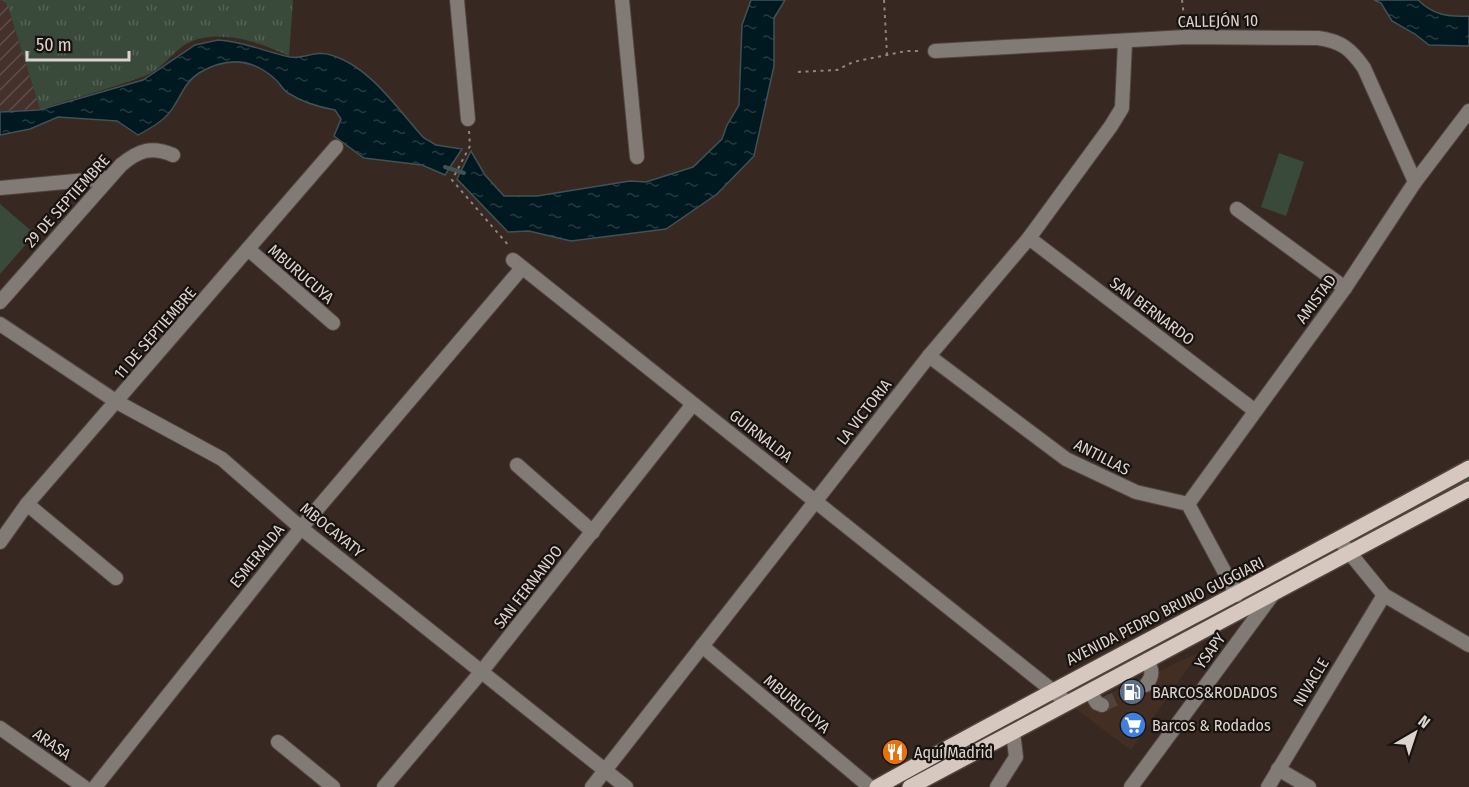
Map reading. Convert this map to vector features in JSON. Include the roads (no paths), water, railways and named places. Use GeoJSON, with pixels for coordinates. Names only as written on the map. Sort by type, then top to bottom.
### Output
{"type":"FeatureCollection","features":[{"type":"Feature","properties":{"kind":"main road","name":"AVENIDA PEDRO BRUNO GUGGIARI"},"geometry":{"type":"LineString","coordinates":[[877,787],[1054,689],[1237,595],[1469,468]]}},
{"type":"Feature","properties":{"kind":"main road","name":"AVENIDA PEDRO BRUNO GUGGIARI"},"geometry":{"type":"LineString","coordinates":[[910,787],[1469,489]]}},
{"type":"Feature","properties":{"kind":"street"},"geometry":{"type":"LineString","coordinates":[[458,0],[468,119]]}},
{"type":"Feature","properties":{"kind":"street"},"geometry":{"type":"LineString","coordinates":[[622,0],[637,157]]}},
{"type":"Feature","properties":{"kind":"street","name":"CALLEJÓN 10"},"geometry":{"type":"LineString","coordinates":[[935,51],[1186,37],[1318,38],[1336,41],[1345,46],[1364,68],[1415,182]]}},
{"type":"Feature","properties":{"kind":"street","name":"LA VICTORIA"},"geometry":{"type":"LineString","coordinates":[[591,787],[929,356],[1029,238],[1111,126],[1122,108],[1125,42]]}},
{"type":"Feature","properties":{"kind":"street","name":"AMISTAD"},"geometry":{"type":"LineString","coordinates":[[1188,504],[1254,410],[1345,288],[1415,182],[1469,111]]}},
{"type":"Feature","properties":{"kind":"street","name":"11 DE SEPTIEMBRE"},"geometry":{"type":"LineString","coordinates":[[0,542],[27,504],[336,147]]}},
{"type":"Feature","properties":{"kind":"street","name":"29 DE SEPTIEMBRE"},"geometry":{"type":"LineString","coordinates":[[0,302],[108,178],[134,154],[158,149],[173,155]]}},
{"type":"Feature","properties":{"kind":"street"},"geometry":{"type":"LineString","coordinates":[[0,188],[108,178]]}},
{"type":"Feature","properties":{"kind":"street"},"geometry":{"type":"LineString","coordinates":[[1237,209],[1345,288]]}},
{"type":"Feature","properties":{"kind":"street","name":"SAN BERNARDO"},"geometry":{"type":"LineString","coordinates":[[1029,238],[1254,410]]}},
{"type":"Feature","properties":{"kind":"street","name":"MBURUCUYA"},"geometry":{"type":"LineString","coordinates":[[248,249],[333,323]]}},
{"type":"Feature","properties":{"kind":"street","name":"GUIRNALDA"},"geometry":{"type":"LineString","coordinates":[[517,264],[693,404],[740,435],[816,501],[1054,689],[1068,703]]}},
{"type":"Feature","properties":{"kind":"street","name":"ESMERALDA"},"geometry":{"type":"LineString","coordinates":[[95,787],[301,528],[517,264]]}},
{"type":"Feature","properties":{"kind":"street","name":"MBOCAYATY"},"geometry":{"type":"LineString","coordinates":[[0,324],[117,402],[222,459],[301,528],[626,787]]}},
{"type":"Feature","properties":{"kind":"street","name":"ANTILLAS"},"geometry":{"type":"LineString","coordinates":[[929,356],[1066,459],[1136,492],[1188,504]]}},
{"type":"Feature","properties":{"kind":"street","name":"SAN FERNANDO"},"geometry":{"type":"LineString","coordinates":[[384,787],[482,671],[693,404]]}},
{"type":"Feature","properties":{"kind":"street"},"geometry":{"type":"LineString","coordinates":[[517,465],[593,532]]}},
{"type":"Feature","properties":{"kind":"street"},"geometry":{"type":"LineString","coordinates":[[27,504],[116,578]]}},
{"type":"Feature","properties":{"kind":"street"},"geometry":{"type":"LineString","coordinates":[[1188,504],[1237,595]]}},
{"type":"Feature","properties":{"kind":"street"},"geometry":{"type":"LineString","coordinates":[[1339,540],[1384,595],[1469,645]]}},
{"type":"Feature","properties":{"kind":"street","name":"YSAPY"},"geometry":{"type":"LineString","coordinates":[[1131,787],[1273,594]]}},
{"type":"Feature","properties":{"kind":"street","name":"NIVACLE"},"geometry":{"type":"LineString","coordinates":[[1268,787],[1384,595]]}},
{"type":"Feature","properties":{"kind":"street","name":"MBURUCUYA"},"geometry":{"type":"LineString","coordinates":[[702,646],[870,787]]}},
{"type":"Feature","properties":{"kind":"street"},"geometry":{"type":"LineString","coordinates":[[1146,685],[1151,679],[1152,669],[1147,661]]}},
{"type":"Feature","properties":{"kind":"street"},"geometry":{"type":"LineString","coordinates":[[1090,692],[1097,703],[1102,705]]}},
{"type":"Feature","properties":{"kind":"street","name":"ARASA"},"geometry":{"type":"LineString","coordinates":[[0,728],[84,787]]}},
{"type":"Feature","properties":{"kind":"street"},"geometry":{"type":"LineString","coordinates":[[998,787],[1016,757],[1013,732]]}},
{"type":"Feature","properties":{"kind":"street"},"geometry":{"type":"LineString","coordinates":[[278,741],[333,787]]}},
{"type":"Feature","properties":{"kind":"street"},"geometry":{"type":"LineString","coordinates":[[1278,769],[1309,787]]}},
{"type":"Feature","properties":{"kind":"water"},"geometry":{"type":"Polygon","coordinates":[[[751,0],[785,0],[774,18],[774,66],[754,156],[717,194],[666,229],[571,241],[529,231],[508,232],[457,179],[471,151],[485,175],[504,196],[537,196],[630,181],[646,182],[693,167],[722,139],[739,105],[742,25],[751,0]]]}},
{"type":"Feature","properties":{"kind":"water"},"geometry":{"type":"Polygon","coordinates":[[[1374,0],[1418,0],[1429,9],[1441,14],[1469,16],[1469,46],[1429,45],[1392,21],[1381,3],[1374,0]]]}},
{"type":"Feature","properties":{"kind":"water"},"geometry":{"type":"Polygon","coordinates":[[[218,40],[236,42],[290,57],[326,54],[345,61],[371,79],[424,138],[436,145],[462,149],[445,175],[422,165],[364,158],[334,136],[341,119],[335,110],[299,99],[286,91],[266,72],[239,62],[219,64],[199,73],[187,84],[167,115],[138,135],[117,121],[58,117],[30,129],[0,135],[0,112],[39,110],[143,80],[195,45],[218,40]]]}},
{"type":"Feature","properties":{"kind":"waterway"},"geometry":{"type":"LineString","coordinates":[[445,167],[464,173]]}},
{"type":"Feature","properties":{"kind":"tunnel"},"geometry":{"type":"LineString","coordinates":[[1102,705],[1146,685]]}},
{"type":"Feature","properties":{"kind":"place","name":"BARCOS&RODADOS"},"geometry":{"type":"Point","coordinates":[1132,692]}},
{"type":"Feature","properties":{"kind":"place","name":"Barcos & Rodados"},"geometry":{"type":"Point","coordinates":[1133,725]}},
{"type":"Feature","properties":{"kind":"place","name":"Aquí Madrid"},"geometry":{"type":"Point","coordinates":[895,752]}}]}
